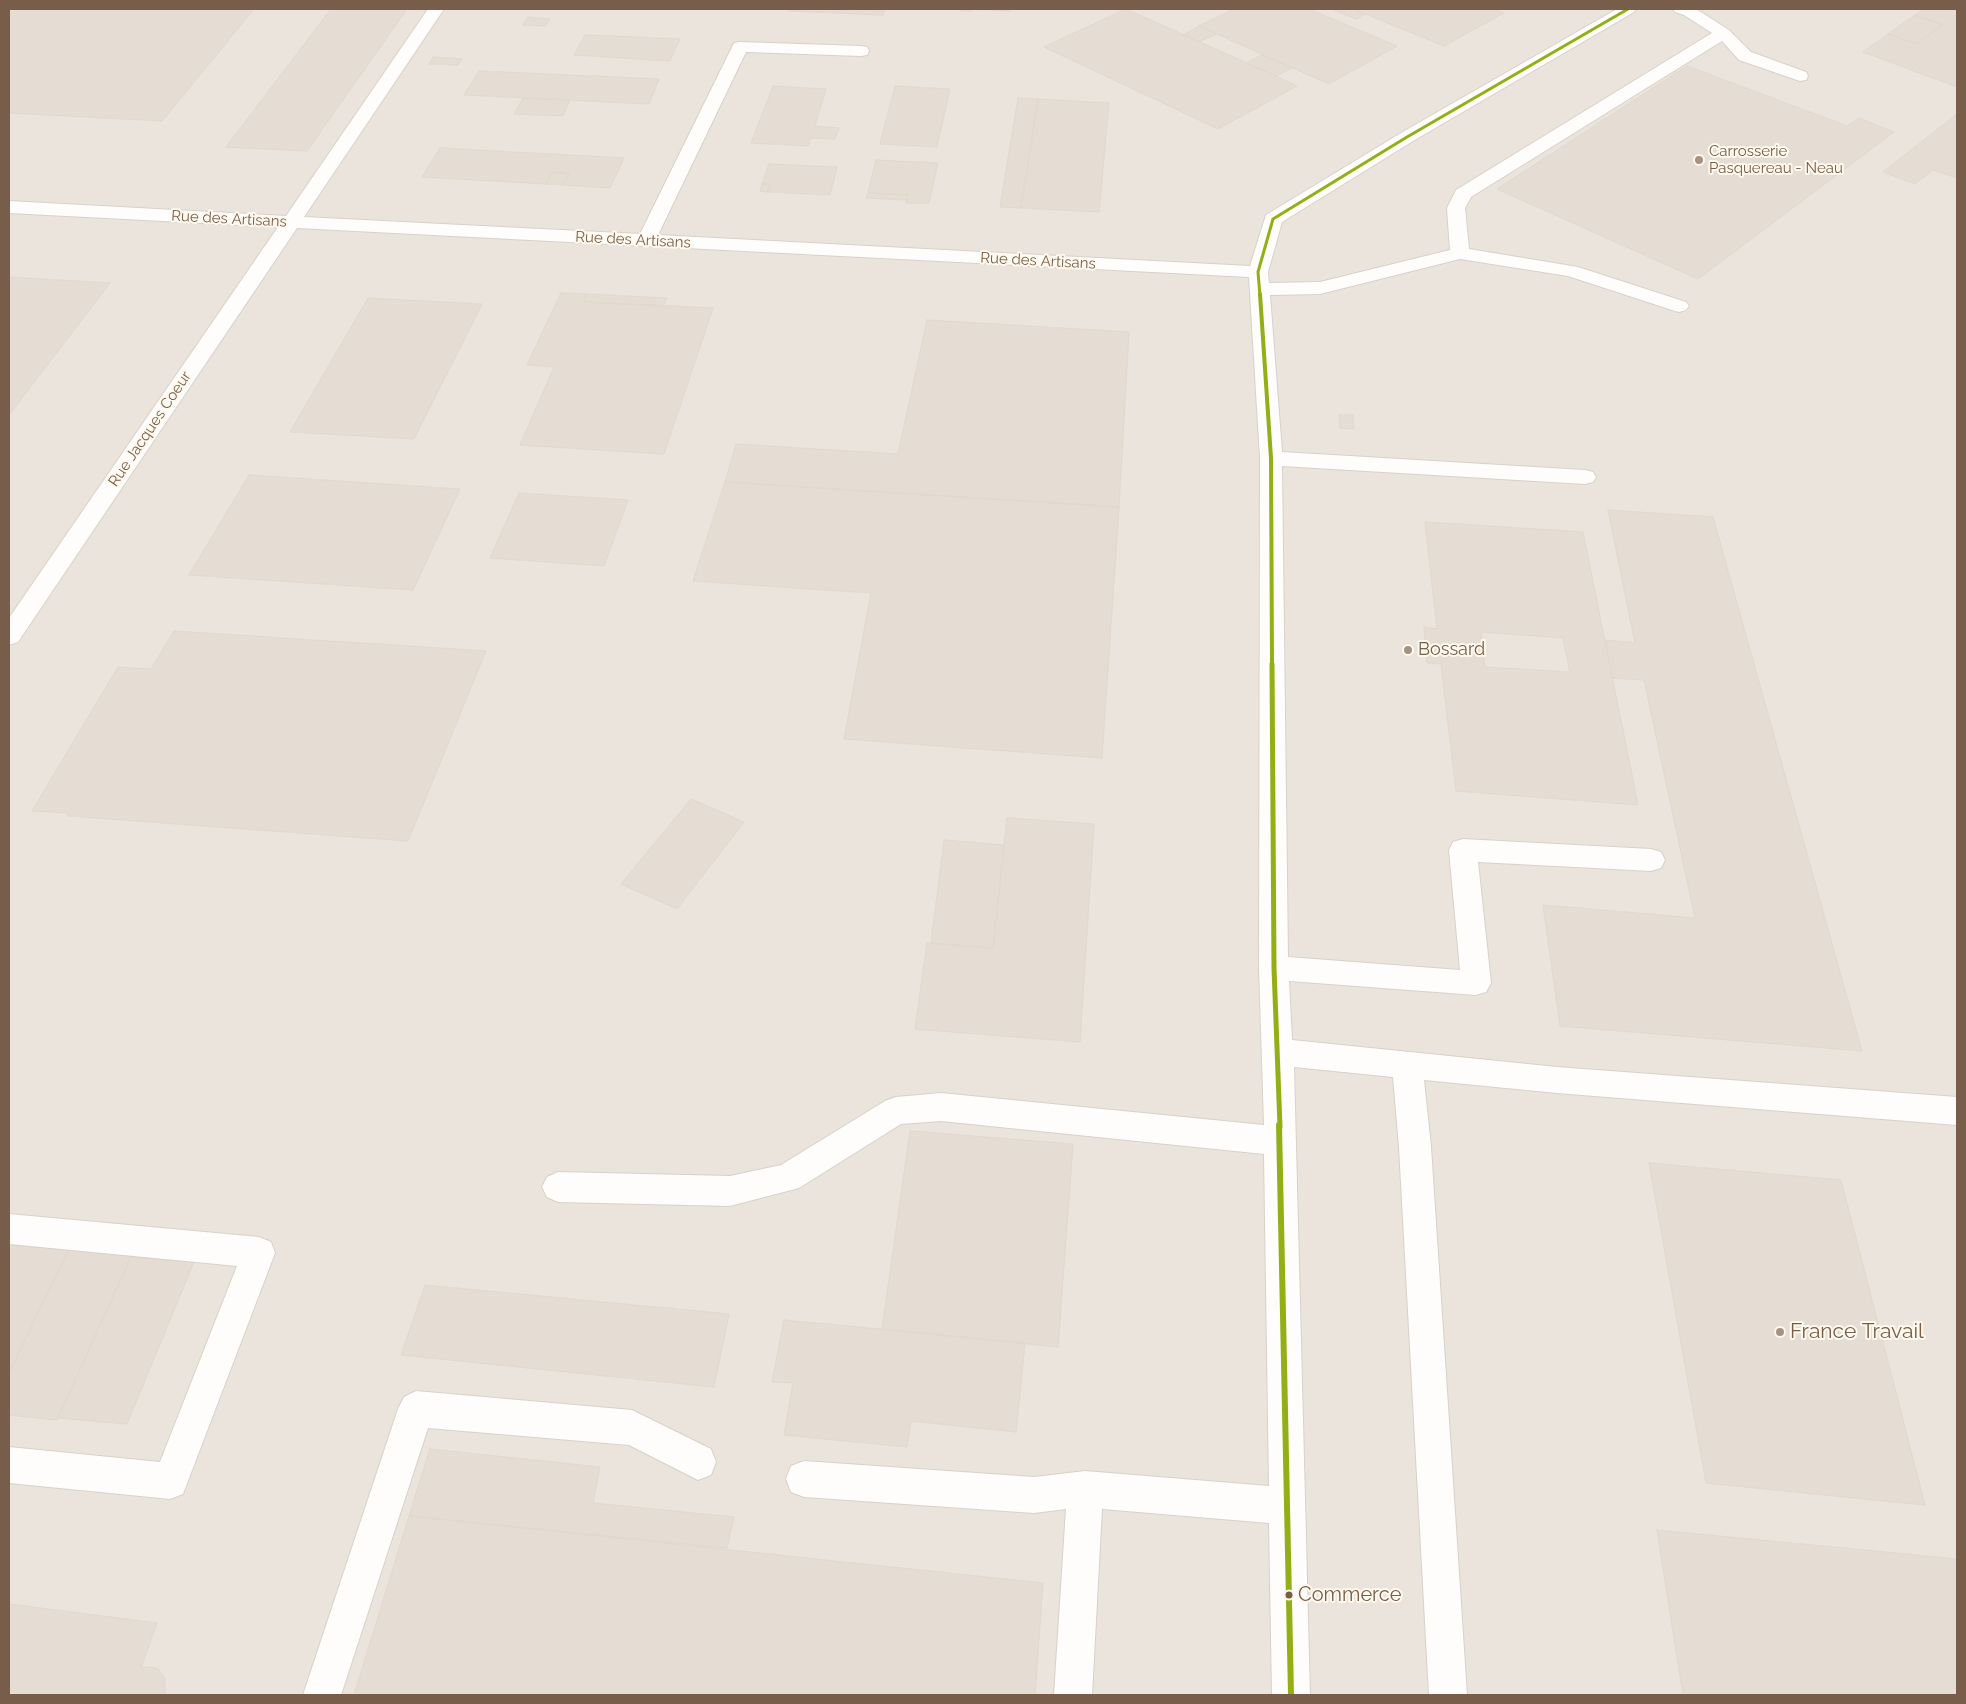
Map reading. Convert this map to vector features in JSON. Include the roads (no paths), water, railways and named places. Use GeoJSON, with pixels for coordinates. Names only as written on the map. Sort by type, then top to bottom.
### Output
{"type":"FeatureCollection","features":[{"type":"Feature","properties":{"kind":"street","name":"Rue Jacques Coeur"},"geometry":{"type":"LineString","coordinates":[[11,630],[436,9]]}},
{"type":"Feature","properties":{"kind":"street"},"geometry":{"type":"LineString","coordinates":[[1291,1695],[1278,1052],[1274,968],[1271,458],[1259,281],[1273,219],[1407,137],[1628,9]]}},
{"type":"Feature","properties":{"kind":"street"},"geometry":{"type":"LineString","coordinates":[[1682,9],[1724,33],[1745,56],[1800,76]]}},
{"type":"Feature","properties":{"kind":"street"},"geometry":{"type":"LineString","coordinates":[[1679,306],[1571,271],[1460,253],[1456,208],[1463,194],[1724,33]]}},
{"type":"Feature","properties":{"kind":"street"},"geometry":{"type":"LineString","coordinates":[[646,241],[740,47],[861,51]]}},
{"type":"Feature","properties":{"kind":"street","name":"Rue des Artisans"},"geometry":{"type":"LineString","coordinates":[[9,207],[646,241],[1259,281],[1320,288],[1460,253]]}},
{"type":"Feature","properties":{"kind":"street"},"geometry":{"type":"LineString","coordinates":[[1271,458],[1585,477]]}},
{"type":"Feature","properties":{"kind":"street"},"geometry":{"type":"LineString","coordinates":[[1274,968],[1476,984],[1463,850],[1651,860]]}},
{"type":"Feature","properties":{"kind":"street"},"geometry":{"type":"LineString","coordinates":[[1278,1052],[1557,1080],[1957,1112]]}},
{"type":"Feature","properties":{"kind":"street"},"geometry":{"type":"LineString","coordinates":[[1407,1066],[1415,1147],[1448,1695]]}},
{"type":"Feature","properties":{"kind":"street"},"geometry":{"type":"LineString","coordinates":[[558,1187],[730,1191],[788,1178],[896,1112],[941,1107],[1280,1141]]}},
{"type":"Feature","properties":{"kind":"street"},"geometry":{"type":"LineString","coordinates":[[9,1229],[259,1253],[170,1481],[9,1465]]}},
{"type":"Feature","properties":{"kind":"street"},"geometry":{"type":"LineString","coordinates":[[322,1695],[416,1410],[632,1428],[698,1462]]}},
{"type":"Feature","properties":{"kind":"street"},"geometry":{"type":"LineString","coordinates":[[804,1479],[1034,1495],[1085,1488],[1287,1506]]}},
{"type":"Feature","properties":{"kind":"street"},"geometry":{"type":"LineString","coordinates":[[1072,1695],[1085,1488]]}},
{"type":"Feature","properties":{"kind":"place","name":"Carrosserie Pasquereau - Neau"},"geometry":{"type":"Point","coordinates":[1699,160]}},
{"type":"Feature","properties":{"kind":"place","name":"Bossard"},"geometry":{"type":"Point","coordinates":[1408,650]}},
{"type":"Feature","properties":{"kind":"place","name":"France Travail"},"geometry":{"type":"Point","coordinates":[1780,1332]}},
{"type":"Feature","properties":{"kind":"place","name":"Commerce"},"geometry":{"type":"Point","coordinates":[1289,1595]}}]}
